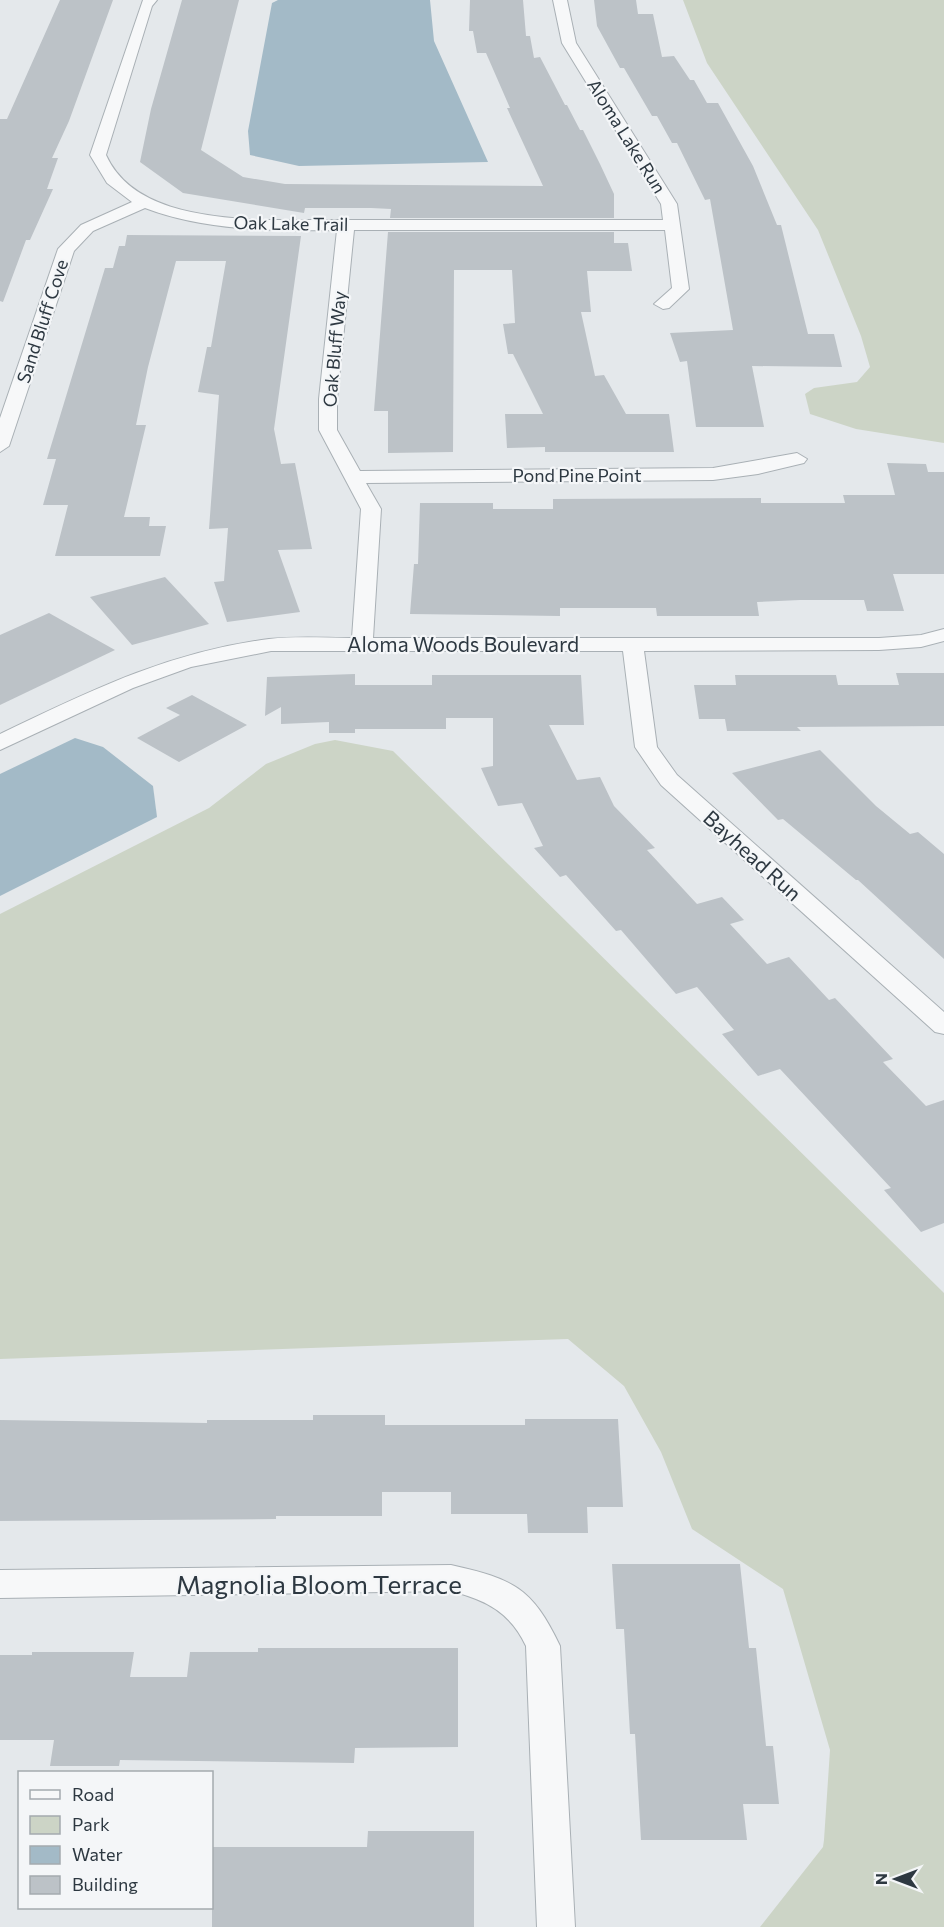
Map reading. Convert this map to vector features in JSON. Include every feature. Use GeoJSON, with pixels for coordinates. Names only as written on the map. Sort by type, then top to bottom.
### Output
{"type":"FeatureCollection","features":[{"type":"Feature","properties":{"kind":"street","name":"Oak Lake Trail"},"geometry":{"type":"LineString","coordinates":[[150,0],[146,5],[98,155],[102,169],[114,185],[144,202],[187,215],[263,225],[674,225]]}},
{"type":"Feature","properties":{"kind":"street","name":"Aloma Lake Run"},"geometry":{"type":"LineString","coordinates":[[560,0],[562,24],[569,43],[669,204],[674,225],[681,289],[663,304]]}},
{"type":"Feature","properties":{"kind":"street","name":"Sand Bluff Cove"},"geometry":{"type":"LineString","coordinates":[[0,446],[66,249],[87,228],[144,202]]}},
{"type":"Feature","properties":{"kind":"street","name":"Oak Bluff Way"},"geometry":{"type":"LineString","coordinates":[[346,225],[328,399],[328,430],[356,477],[371,509],[362,643]]}},
{"type":"Feature","properties":{"kind":"street","name":"Pond Pine Point"},"geometry":{"type":"LineString","coordinates":[[356,477],[713,474],[758,468],[797,459]]}},
{"type":"Feature","properties":{"kind":"street","name":"Aloma Woods Boulevard"},"geometry":{"type":"LineString","coordinates":[[0,743],[125,682],[186,662],[271,645],[362,643],[879,644],[921,641],[944,635]]}},
{"type":"Feature","properties":{"kind":"street","name":"Bayhead Run"},"geometry":{"type":"LineString","coordinates":[[633,643],[636,685],[646,747],[669,780],[944,1026]]}},
{"type":"Feature","properties":{"kind":"street","name":"Magnolia Bloom Terrace"},"geometry":{"type":"LineString","coordinates":[[0,1584],[451,1578],[483,1586],[513,1600],[533,1621],[543,1646],[556,1927]]}},
{"type":"Feature","properties":{"kind":"green space"},"geometry":{"type":"Polygon","coordinates":[[[683,0],[944,0],[944,443],[856,429],[810,414],[805,394],[814,388],[857,382],[870,367],[861,336],[818,230],[707,63],[683,0]]]}},
{"type":"Feature","properties":{"kind":"green space"},"geometry":{"type":"Polygon","coordinates":[[[335,740],[393,751],[944,1293],[944,1927],[760,1927],[823,1847],[824,1840],[830,1750],[783,1589],[692,1529],[661,1452],[624,1386],[568,1339],[0,1359],[0,914],[209,808],[266,764],[315,744],[335,740]]]}},
{"type":"Feature","properties":{"kind":"water"},"geometry":{"type":"Polygon","coordinates":[[[278,0],[430,0],[434,41],[488,162],[299,166],[250,155],[248,131],[272,3],[278,0]]]}},
{"type":"Feature","properties":{"kind":"water"},"geometry":{"type":"Polygon","coordinates":[[[75,738],[103,747],[153,786],[157,817],[0,896],[0,774],[75,738]]]}},
{"type":"Feature","properties":{"kind":"building"},"geometry":{"type":"Polygon","coordinates":[[[60,0],[113,0],[69,121],[52,158],[58,158],[47,189],[53,189],[30,240],[26,240],[3,302],[0,301],[0,119],[7,119],[60,0]]]}},
{"type":"Feature","properties":{"kind":"building"},"geometry":{"type":"Polygon","coordinates":[[[182,0],[239,0],[201,150],[243,177],[285,184],[543,186],[507,108],[510,108],[486,53],[477,53],[473,31],[469,31],[470,0],[523,0],[526,36],[530,36],[534,58],[540,57],[565,105],[580,130],[583,130],[600,164],[614,194],[614,218],[390,218],[391,209],[305,208],[304,213],[183,193],[140,162],[151,109],[182,0]]]}},
{"type":"Feature","properties":{"kind":"building"},"geometry":{"type":"Polygon","coordinates":[[[594,0],[636,0],[638,14],[653,14],[662,57],[674,56],[690,80],[694,80],[707,103],[718,103],[753,166],[777,225],[781,225],[808,334],[834,334],[842,367],[752,366],[764,427],[696,427],[687,361],[680,362],[670,333],[733,330],[710,199],[705,200],[677,143],[672,143],[657,116],[652,116],[624,68],[620,68],[597,26],[594,0]]]}},
{"type":"Feature","properties":{"kind":"building"},"geometry":{"type":"Polygon","coordinates":[[[388,232],[614,232],[614,243],[628,243],[632,271],[587,271],[591,312],[581,312],[595,376],[604,375],[626,414],[669,414],[674,452],[545,452],[545,447],[507,448],[505,414],[543,414],[513,354],[508,354],[503,324],[515,323],[512,270],[454,270],[453,452],[388,453],[388,411],[374,411],[388,232]]]}},
{"type":"Feature","properties":{"kind":"building"},"geometry":{"type":"Polygon","coordinates":[[[127,235],[301,236],[274,429],[281,464],[295,463],[312,549],[278,550],[300,612],[227,622],[214,582],[224,581],[228,528],[209,529],[219,395],[198,392],[207,347],[211,347],[226,261],[176,261],[148,367],[136,425],[146,425],[124,517],[150,517],[149,526],[166,526],[160,556],[55,556],[68,505],[43,505],[56,459],[47,459],[105,268],[113,268],[119,246],[125,246],[127,235]]]}},
{"type":"Feature","properties":{"kind":"building"},"geometry":{"type":"Polygon","coordinates":[[[887,463],[926,464],[928,472],[944,472],[944,574],[893,574],[904,611],[867,611],[864,600],[800,600],[757,602],[759,616],[657,616],[656,608],[560,608],[560,616],[410,614],[414,564],[418,564],[420,503],[493,503],[493,509],[553,509],[553,499],[761,498],[761,503],[845,503],[843,495],[895,495],[887,463]]]}},
{"type":"Feature","properties":{"kind":"building"},"geometry":{"type":"Polygon","coordinates":[[[165,577],[209,624],[132,645],[90,597],[165,577]]]}},
{"type":"Feature","properties":{"kind":"building"},"geometry":{"type":"Polygon","coordinates":[[[49,613],[115,650],[0,705],[0,635],[49,613]]]}},
{"type":"Feature","properties":{"kind":"building"},"geometry":{"type":"Polygon","coordinates":[[[896,673],[944,673],[944,726],[797,727],[801,731],[727,731],[725,719],[699,719],[694,685],[736,685],[735,675],[836,675],[838,685],[899,685],[896,673]]]}},
{"type":"Feature","properties":{"kind":"building"},"geometry":{"type":"Polygon","coordinates":[[[355,674],[355,685],[432,685],[432,675],[581,675],[584,725],[549,725],[577,780],[600,777],[614,806],[655,848],[647,850],[697,904],[722,897],[744,920],[730,924],[767,964],[789,957],[829,1000],[835,998],[893,1059],[883,1062],[926,1106],[944,1100],[944,1223],[921,1232],[884,1190],[891,1188],[780,1069],[758,1076],[722,1034],[734,1030],[697,987],[676,994],[621,930],[616,931],[566,875],[560,877],[534,848],[543,846],[522,803],[498,806],[481,768],[493,766],[493,718],[446,718],[446,729],[355,729],[355,733],[329,733],[329,722],[281,724],[281,707],[265,716],[267,677],[355,674]]]}},
{"type":"Feature","properties":{"kind":"building"},"geometry":{"type":"Polygon","coordinates":[[[192,695],[247,725],[179,762],[137,738],[180,715],[166,708],[192,695]]]}},
{"type":"Feature","properties":{"kind":"building"},"geometry":{"type":"Polygon","coordinates":[[[820,750],[876,806],[910,834],[918,832],[944,854],[944,959],[858,880],[783,819],[778,820],[732,773],[820,750]]]}},
{"type":"Feature","properties":{"kind":"building"},"geometry":{"type":"Polygon","coordinates":[[[313,1415],[385,1415],[385,1425],[525,1425],[525,1419],[618,1419],[623,1507],[587,1507],[588,1533],[528,1533],[527,1514],[451,1514],[451,1492],[382,1492],[382,1516],[0,1521],[0,1420],[207,1423],[207,1420],[313,1420],[313,1415]]]}},
{"type":"Feature","properties":{"kind":"building"},"geometry":{"type":"Polygon","coordinates":[[[612,1564],[740,1564],[749,1648],[756,1648],[766,1746],[773,1746],[779,1804],[743,1804],[747,1840],[641,1840],[635,1734],[630,1734],[624,1629],[616,1629],[612,1564]]]}},
{"type":"Feature","properties":{"kind":"building"},"geometry":{"type":"Polygon","coordinates":[[[258,1648],[458,1648],[458,1747],[355,1748],[354,1763],[120,1760],[119,1766],[50,1766],[54,1740],[0,1740],[0,1655],[32,1655],[32,1652],[134,1652],[130,1677],[187,1677],[190,1652],[258,1652],[258,1648]]]}},
{"type":"Feature","properties":{"kind":"building"},"geometry":{"type":"Polygon","coordinates":[[[368,1831],[474,1831],[474,1927],[212,1927],[213,1847],[367,1847],[368,1831]]]}}]}
